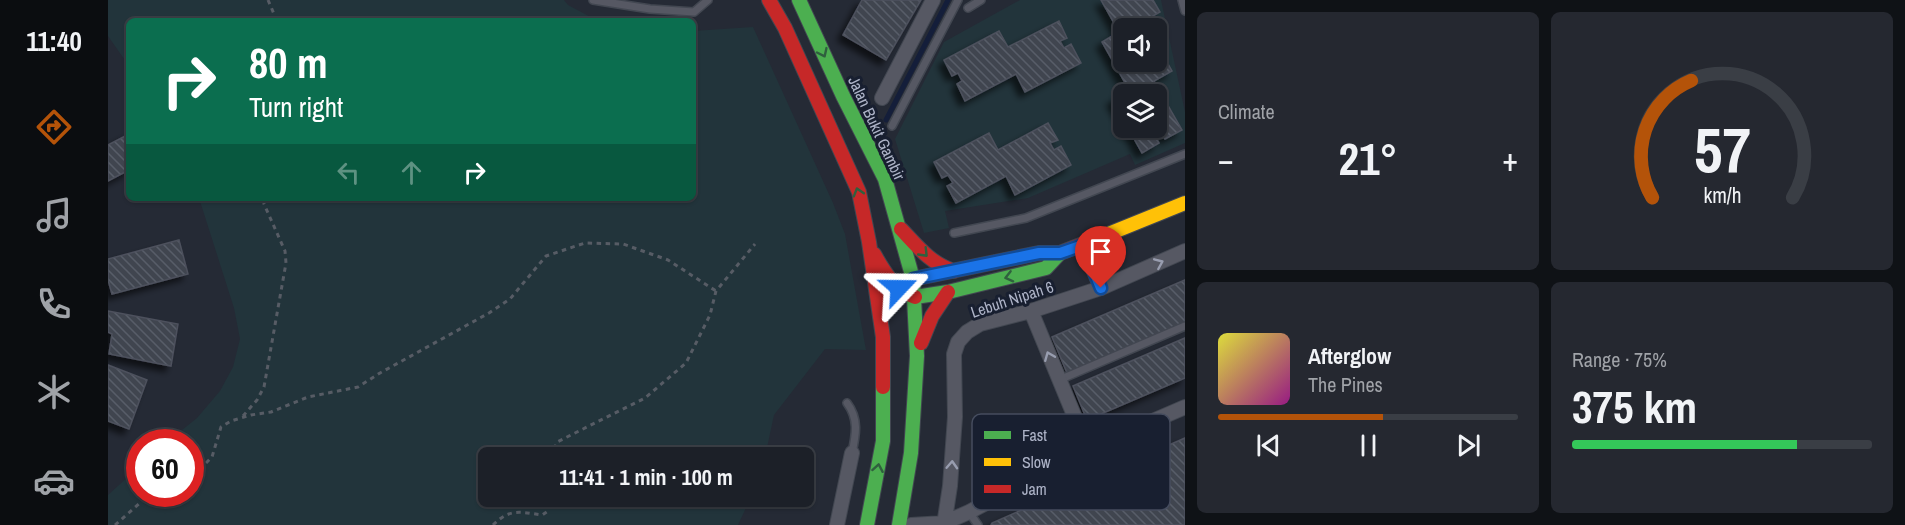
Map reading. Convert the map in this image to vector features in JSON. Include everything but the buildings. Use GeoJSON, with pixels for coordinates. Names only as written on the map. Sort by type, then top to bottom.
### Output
{"type":"FeatureCollection","features":[{"type":"Feature","properties":{"kind":"main road"},"geometry":{"type":"LineString","coordinates":[[770,0],[785,28],[859,192],[869,242],[883,337],[883,441],[867,525]]}},
{"type":"Feature","properties":{"kind":"main road","name":"Jalan Bukit Gambir"},"geometry":{"type":"LineString","coordinates":[[799,0],[885,180],[913,279],[918,356],[911,453],[899,525]]}},
{"type":"Feature","properties":{"kind":"main road"},"geometry":{"type":"LineString","coordinates":[[883,337],[895,298],[913,279],[1039,253],[1060,253],[1185,203]]}},
{"type":"Feature","properties":{"kind":"main road"},"geometry":{"type":"LineString","coordinates":[[900,228],[933,262],[946,270],[954,271]]}},
{"type":"Feature","properties":{"kind":"main road"},"geometry":{"type":"LineString","coordinates":[[869,242],[895,298]]}},
{"type":"Feature","properties":{"kind":"main road"},"geometry":{"type":"LineString","coordinates":[[895,298],[948,292],[1046,268],[1060,253]]}},
{"type":"Feature","properties":{"kind":"main road"},"geometry":{"type":"LineString","coordinates":[[918,356],[928,321],[948,292]]}},
{"type":"Feature","properties":{"kind":"street"},"geometry":{"type":"LineString","coordinates":[[882,98],[933,0]]}},
{"type":"Feature","properties":{"kind":"street"},"geometry":{"type":"LineString","coordinates":[[1083,245],[1101,288]]}},
{"type":"Feature","properties":{"kind":"street","name":"Lebuh Nipah 6"},"geometry":{"type":"LineString","coordinates":[[944,524],[950,486],[955,408],[954,354],[958,342],[966,332],[981,324],[1101,288],[1185,251]]}},
{"type":"Feature","properties":{"kind":"street"},"geometry":{"type":"LineString","coordinates":[[1031,310],[1073,414]]}},
{"type":"Feature","properties":{"kind":"street"},"geometry":{"type":"LineString","coordinates":[[1170,417],[1184,412]]}},
{"type":"Feature","properties":{"kind":"street"},"geometry":{"type":"LineString","coordinates":[[837,525],[852,453]]}},
{"type":"Feature","properties":{"kind":"street"},"geometry":{"type":"LineString","coordinates":[[911,525],[944,524],[973,510]]}},
{"type":"Feature","properties":{"kind":"lane"},"geometry":{"type":"LineString","coordinates":[[593,0],[650,9],[694,12],[708,0]]}},
{"type":"Feature","properties":{"kind":"lane"},"geometry":{"type":"LineString","coordinates":[[892,126],[958,0]]}},
{"type":"Feature","properties":{"kind":"lane"},"geometry":{"type":"LineString","coordinates":[[968,8],[981,0]]}},
{"type":"Feature","properties":{"kind":"lane"},"geometry":{"type":"LineString","coordinates":[[1182,0],[1185,11]]}},
{"type":"Feature","properties":{"kind":"lane"},"geometry":{"type":"LineString","coordinates":[[954,233],[1026,218],[1185,154]]}},
{"type":"Feature","properties":{"kind":"lane"},"geometry":{"type":"LineString","coordinates":[[1059,380],[1185,326]]}},
{"type":"Feature","properties":{"kind":"lane"},"geometry":{"type":"LineString","coordinates":[[847,403],[855,417],[856,430],[852,453]]}},
{"type":"Feature","properties":{"kind":"lane"},"geometry":{"type":"LineString","coordinates":[[969,512],[978,525]]}},
{"type":"Feature","properties":{"kind":"path"},"geometry":{"type":"LineString","coordinates":[[268,0],[276,18]]}},
{"type":"Feature","properties":{"kind":"path"},"geometry":{"type":"LineString","coordinates":[[242,417],[257,400],[264,387],[286,263],[285,251],[264,201]]}},
{"type":"Feature","properties":{"kind":"path"},"geometry":{"type":"LineString","coordinates":[[204,464],[212,457],[221,427],[242,417],[271,412],[308,397],[358,387],[489,314],[510,299],[546,256],[585,243],[623,244],[668,260],[716,291]]}},
{"type":"Feature","properties":{"kind":"path"},"geometry":{"type":"LineString","coordinates":[[555,447],[558,442],[645,398],[686,363],[710,315],[716,291],[755,244]]}},
{"type":"Feature","properties":{"kind":"path"},"geometry":{"type":"LineString","coordinates":[[115,525],[135,507]]}},
{"type":"Feature","properties":{"kind":"path"},"geometry":{"type":"LineString","coordinates":[[493,525],[512,511],[542,515],[548,511],[549,507]]}},
{"type":"Feature","properties":{"kind":"shaded area"},"geometry":{"type":"Polygon","coordinates":[[[108,0],[564,0],[568,5],[592,18],[126,18],[126,62],[108,36],[108,0]]]}},
{"type":"Feature","properties":{"kind":"shaded area"},"geometry":{"type":"Polygon","coordinates":[[[1020,0],[1161,0],[1165,18],[1113,18],[1113,72],[1167,72],[1167,28],[1185,112],[1185,143],[1135,165],[1130,154],[1028,198],[945,211],[949,228],[924,233],[895,139],[944,42],[1020,0]]]}},
{"type":"Feature","properties":{"kind":"shaded area"},"geometry":{"type":"Polygon","coordinates":[[[753,27],[845,234],[866,350],[825,349],[774,415],[767,447],[478,447],[478,507],[746,507],[738,525],[108,525],[108,495],[126,479],[126,507],[204,507],[204,429],[183,429],[197,418],[220,391],[233,367],[240,339],[234,308],[200,201],[696,201],[696,31],[753,27]]]}},
{"type":"Feature","properties":{"kind":"waterway"},"geometry":{"type":"LineString","coordinates":[[886,120],[948,0]]}},
{"type":"Feature","properties":{"kind":"traffic: fast"},"geometry":{"type":"LineString","coordinates":[[799,0],[843,96],[885,179],[913,279],[917,356],[911,453],[899,525]]}},
{"type":"Feature","properties":{"kind":"traffic: fast"},"geometry":{"type":"LineString","coordinates":[[915,297],[948,292],[1046,268],[1060,253]]}},
{"type":"Feature","properties":{"kind":"traffic: fast"},"geometry":{"type":"LineString","coordinates":[[867,525],[883,441],[883,387]]}},
{"type":"Feature","properties":{"kind":"traffic: slow"},"geometry":{"type":"LineString","coordinates":[[1096,239],[1185,203]]}},
{"type":"Feature","properties":{"kind":"traffic: jam"},"geometry":{"type":"LineString","coordinates":[[769,0],[785,28],[859,192],[883,337],[883,387]]}},
{"type":"Feature","properties":{"kind":"traffic: jam"},"geometry":{"type":"LineString","coordinates":[[901,229],[931,259],[954,271]]}},
{"type":"Feature","properties":{"kind":"traffic: jam"},"geometry":{"type":"LineString","coordinates":[[913,279],[1039,253],[1060,253],[1096,239]]}},
{"type":"Feature","properties":{"kind":"traffic: jam"},"geometry":{"type":"LineString","coordinates":[[874,254],[896,285],[915,297]]}},
{"type":"Feature","properties":{"kind":"traffic: jam"},"geometry":{"type":"LineString","coordinates":[[921,343],[932,316],[948,292]]}},
{"type":"Feature","properties":{"kind":"route"},"geometry":{"type":"LineString","coordinates":[[899,288],[913,279],[1039,253],[1060,253],[1083,245],[1101,288]]}}]}
